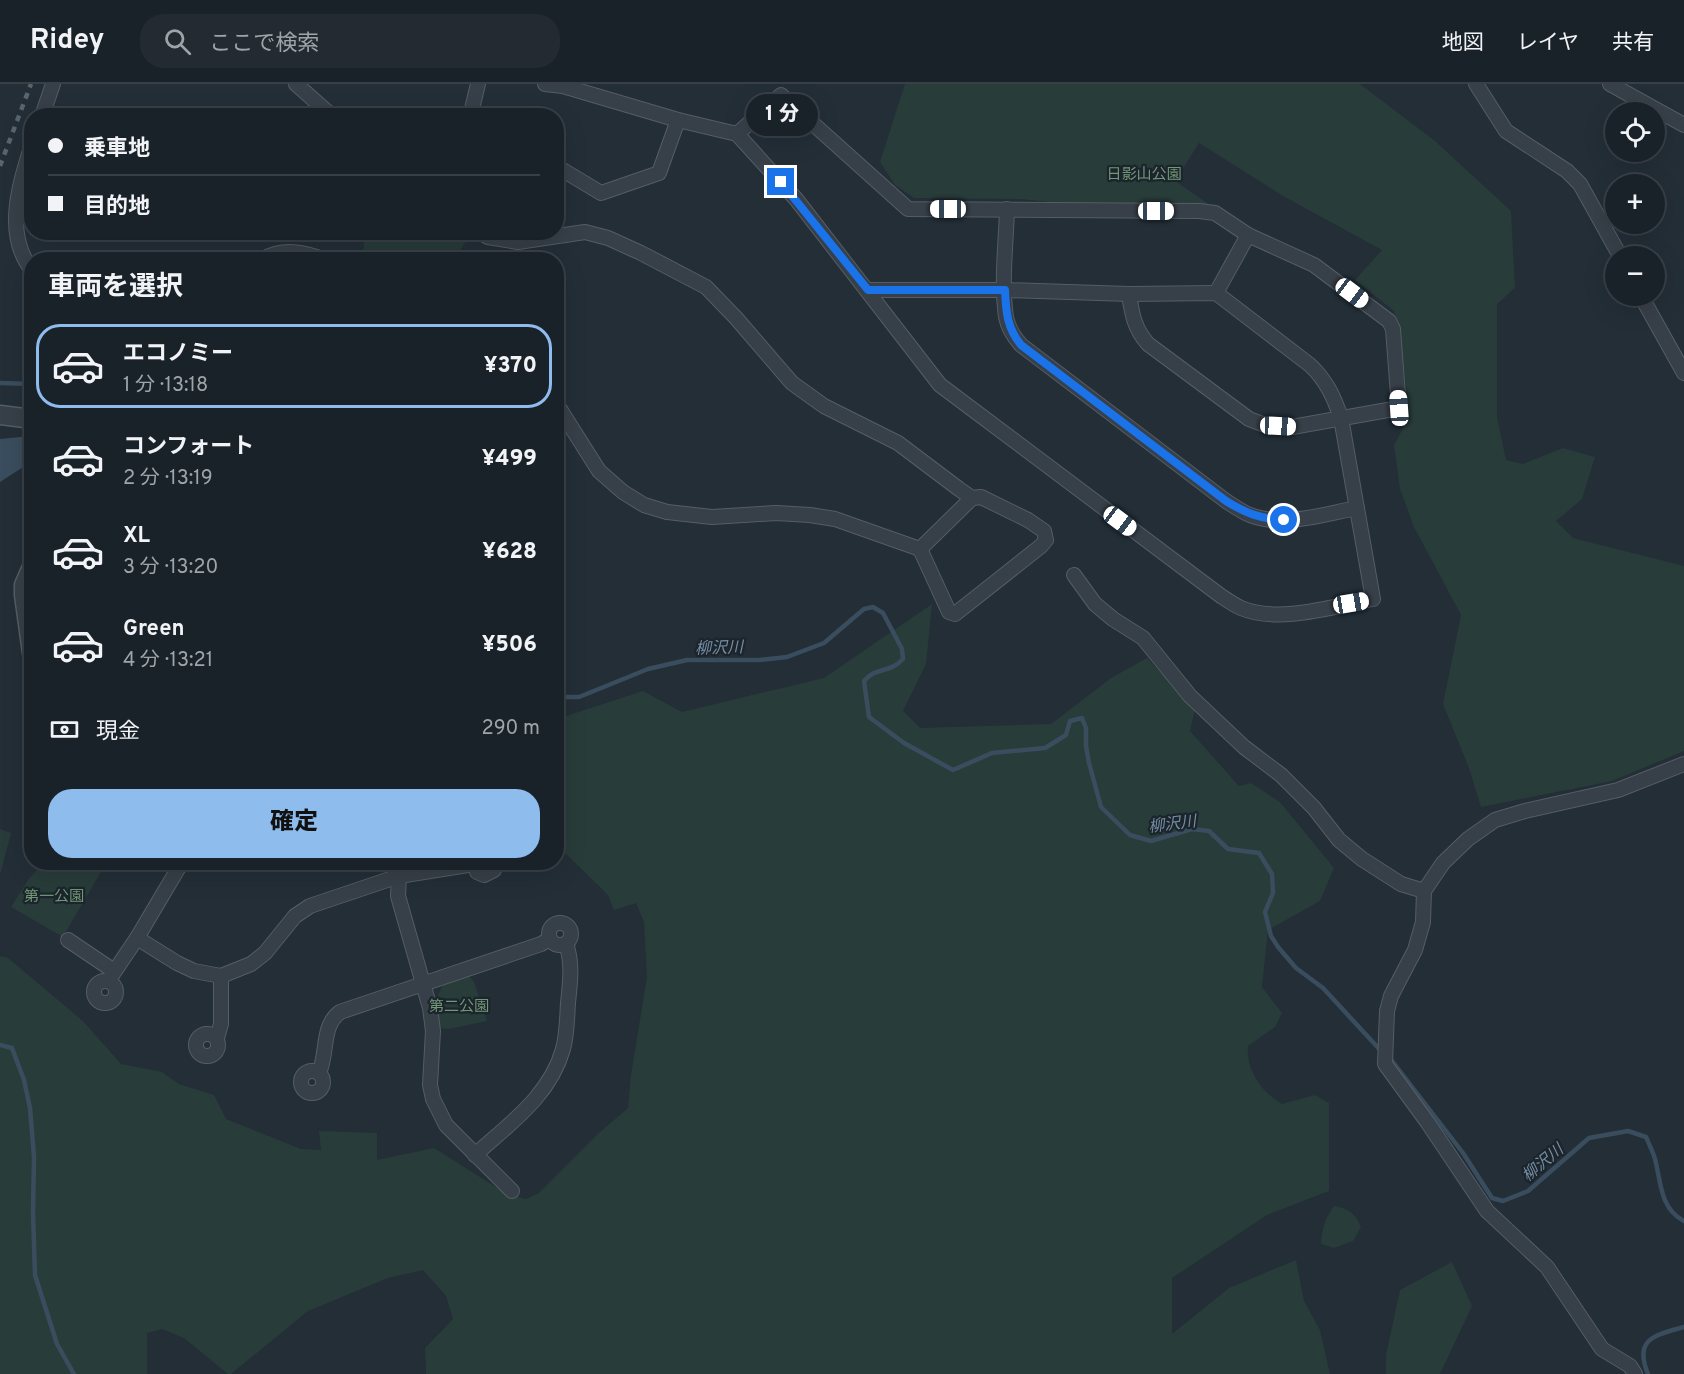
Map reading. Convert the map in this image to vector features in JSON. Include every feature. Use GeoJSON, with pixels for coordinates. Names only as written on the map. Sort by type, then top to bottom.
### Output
{"type":"FeatureCollection","features":[{"type":"Feature","properties":{"kind":"street"},"geometry":{"type":"LineString","coordinates":[[45,108],[53,84]]}},
{"type":"Feature","properties":{"kind":"street"},"geometry":{"type":"LineString","coordinates":[[296,84],[323,108]]}},
{"type":"Feature","properties":{"kind":"street"},"geometry":{"type":"LineString","coordinates":[[472,108],[478,84]]}},
{"type":"Feature","properties":{"kind":"street"},"geometry":{"type":"LineString","coordinates":[[546,84],[563,85],[678,120],[737,134],[796,199],[940,385],[1240,608],[1260,614],[1286,615],[1373,599],[1341,418],[1335,400],[1323,378],[1310,365],[1216,293],[868,290]]}},
{"type":"Feature","properties":{"kind":"street"},"geometry":{"type":"LineString","coordinates":[[1476,84],[1506,131],[1567,171],[1580,184],[1614,246]]}},
{"type":"Feature","properties":{"kind":"street"},"geometry":{"type":"LineString","coordinates":[[1610,84],[1684,125]]}},
{"type":"Feature","properties":{"kind":"street"},"geometry":{"type":"LineString","coordinates":[[737,134],[781,95],[908,208],[1215,213],[1248,236],[1314,265],[1389,321],[1393,329],[1399,408],[1292,427],[1265,425],[1249,419],[1148,344],[1137,330],[1133,320],[1129,294]]}},
{"type":"Feature","properties":{"kind":"street"},"geometry":{"type":"LineString","coordinates":[[564,171],[601,193],[659,173],[678,120]]}},
{"type":"Feature","properties":{"kind":"street"},"geometry":{"type":"LineString","coordinates":[[24,170],[16,210],[16,228],[19,246],[24,255]]}},
{"type":"Feature","properties":{"kind":"street"},"geometry":{"type":"LineString","coordinates":[[1006,209],[1006,318],[1012,334],[1021,345],[1240,510],[1267,519],[1284,520],[1357,508]]}},
{"type":"Feature","properties":{"kind":"street"},"geometry":{"type":"LineString","coordinates":[[564,235],[585,232],[596,235],[641,253],[706,287],[792,383],[824,406],[898,443],[972,498]]}},
{"type":"Feature","properties":{"kind":"street"},"geometry":{"type":"LineString","coordinates":[[1216,293],[1248,236]]}},
{"type":"Feature","properties":{"kind":"street"},"geometry":{"type":"LineString","coordinates":[[506,240],[518,242],[531,240]]}},
{"type":"Feature","properties":{"kind":"street"},"geometry":{"type":"LineString","coordinates":[[282,252],[290,250],[297,252]]}},
{"type":"Feature","properties":{"kind":"street"},"geometry":{"type":"LineString","coordinates":[[1647,306],[1684,373]]}},
{"type":"Feature","properties":{"kind":"street"},"geometry":{"type":"LineString","coordinates":[[0,415],[24,419]]}},
{"type":"Feature","properties":{"kind":"street"},"geometry":{"type":"LineString","coordinates":[[564,416],[599,471],[623,492],[644,505],[667,512],[712,517],[777,513],[835,519],[920,549],[949,612],[955,614],[1046,540],[1044,531],[1028,520],[981,497],[972,498],[920,549]]}},
{"type":"Feature","properties":{"kind":"street"},"geometry":{"type":"LineString","coordinates":[[0,425],[24,421]]}},
{"type":"Feature","properties":{"kind":"street"},"geometry":{"type":"LineString","coordinates":[[1074,575],[1095,604],[1113,619],[1143,638],[1190,696],[1236,740],[1281,775],[1314,808],[1339,840],[1362,859],[1401,884],[1424,891]]}},
{"type":"Feature","properties":{"kind":"street"},"geometry":{"type":"LineString","coordinates":[[1635,1374],[1630,1366],[1602,1349],[1547,1267],[1487,1211],[1385,1062],[1387,1011],[1391,996],[1418,940],[1423,922],[1424,891],[1443,863],[1468,839],[1495,820],[1618,790],[1684,764]]}},
{"type":"Feature","properties":{"kind":"street"},"geometry":{"type":"LineString","coordinates":[[68,940],[111,976],[137,938],[177,870]]}},
{"type":"Feature","properties":{"kind":"street"},"geometry":{"type":"LineString","coordinates":[[137,938],[194,971],[221,976],[251,964],[265,953],[295,916],[310,906],[399,870]]}},
{"type":"Feature","properties":{"kind":"street"},"geometry":{"type":"LineString","coordinates":[[401,870],[398,896],[432,1019],[430,1085],[433,1099],[446,1125],[512,1191]]}},
{"type":"Feature","properties":{"kind":"street"},"geometry":{"type":"LineString","coordinates":[[476,870],[484,875],[494,870]]}},
{"type":"Feature","properties":{"kind":"street"},"geometry":{"type":"LineString","coordinates":[[475,1155],[542,1092],[555,1072],[564,1047],[571,956],[567,944],[572,934],[564,923],[556,923],[551,927],[550,939],[555,944],[567,944]]}},
{"type":"Feature","properties":{"kind":"street"},"geometry":{"type":"LineString","coordinates":[[319,1073],[324,1060],[326,1035],[333,1017],[340,1012],[550,939]]}},
{"type":"Feature","properties":{"kind":"street"},"geometry":{"type":"LineString","coordinates":[[217,1038],[221,1024],[221,976]]}},
{"type":"Feature","properties":{"kind":"green space","name":"日影山公園"},"geometry":{"type":"Polygon","coordinates":[[[905,84],[1360,84],[1435,141],[1511,211],[1515,288],[1497,304],[1497,417],[1506,460],[1523,464],[1563,448],[1595,457],[1582,499],[1556,521],[1573,538],[1684,566],[1684,751],[1612,781],[1481,807],[1469,768],[1443,704],[1461,615],[1414,527],[1400,489],[1394,445],[1409,417],[1400,329],[1394,311],[1355,280],[1382,250],[1283,196],[1199,143],[1175,181],[1213,207],[1196,206],[1195,203],[1179,203],[1178,206],[1070,204],[1021,199],[914,198],[895,185],[880,162],[905,84]]]}},
{"type":"Feature","properties":{"kind":"green space"},"geometry":{"type":"Polygon","coordinates":[[[364,240],[466,241],[459,252],[361,252],[364,248],[364,240]]]}},
{"type":"Feature","properties":{"kind":"green space"},"geometry":{"type":"Polygon","coordinates":[[[932,604],[926,664],[903,711],[920,728],[1051,724],[1111,678],[1147,658],[1195,709],[1190,731],[1239,786],[1251,783],[1280,802],[1334,868],[1320,901],[1268,930],[1262,987],[1282,1013],[1275,1027],[1248,1046],[1250,1064],[1257,1080],[1282,1104],[1315,1095],[1329,1103],[1329,1191],[1267,1215],[1172,1278],[1172,1334],[1229,1288],[1296,1260],[1304,1301],[1320,1330],[1330,1374],[426,1374],[425,1348],[453,1319],[446,1296],[423,1270],[388,1278],[308,1311],[231,1374],[228,1374],[184,1338],[162,1329],[147,1333],[147,1374],[0,1374],[0,956],[8,958],[83,1021],[121,1064],[162,1072],[179,1084],[214,1095],[226,1119],[301,1149],[321,1150],[319,1131],[377,1133],[377,1160],[434,1148],[507,1194],[526,1199],[539,1193],[600,1132],[628,1108],[647,977],[644,922],[636,903],[614,910],[608,895],[564,852],[564,717],[643,691],[682,712],[824,678],[932,604]]]}},
{"type":"Feature","properties":{"kind":"green space"},"geometry":{"type":"Polygon","coordinates":[[[0,829],[11,833],[0,875],[0,829]]]}},
{"type":"Feature","properties":{"kind":"green space","name":"第一公園"},"geometry":{"type":"Polygon","coordinates":[[[37,870],[102,870],[63,937],[11,907],[37,870]]]}},
{"type":"Feature","properties":{"kind":"green space","name":"第二公園"},"geometry":{"type":"Polygon","coordinates":[[[469,976],[474,982],[487,1021],[449,1029],[440,1028],[437,998],[443,984],[469,976]]]}},
{"type":"Feature","properties":{"kind":"green space"},"geometry":{"type":"Polygon","coordinates":[[[1334,1206],[1351,1212],[1361,1227],[1353,1241],[1334,1248],[1321,1244],[1324,1224],[1334,1206]]]}},
{"type":"Feature","properties":{"kind":"green space"},"geometry":{"type":"Polygon","coordinates":[[[1452,1262],[1472,1306],[1440,1374],[1386,1374],[1386,1355],[1400,1290],[1452,1262]]]}},
{"type":"Feature","properties":{"kind":"water"},"geometry":{"type":"Polygon","coordinates":[[[24,437],[24,467],[0,482],[0,439],[24,437]]]}},
{"type":"Feature","properties":{"kind":"waterway","name":"柳沢川"},"geometry":{"type":"LineString","coordinates":[[0,383],[24,384]]}},
{"type":"Feature","properties":{"kind":"waterway","name":"柳沢川"},"geometry":{"type":"LineString","coordinates":[[564,697],[579,697],[648,669],[687,660],[759,660],[787,657],[824,643],[864,609],[873,607],[883,613],[902,649],[903,659],[893,667],[874,673],[864,681],[869,717],[904,743],[953,770],[992,753],[1045,748],[1066,735],[1070,721],[1082,718],[1086,728],[1089,763],[1101,807],[1130,835],[1151,841],[1192,829],[1209,831],[1228,849],[1259,853],[1272,874],[1273,893],[1265,912],[1271,936],[1296,968],[1323,988],[1382,1052]]}},
{"type":"Feature","properties":{"kind":"waterway"},"geometry":{"type":"LineString","coordinates":[[0,1045],[12,1048],[24,1080],[30,1108],[34,1157],[35,1275],[57,1344],[74,1374]]}},
{"type":"Feature","properties":{"kind":"waterway","name":"柳沢川"},"geometry":{"type":"LineString","coordinates":[[1389,1057],[1463,1153],[1492,1198],[1503,1201],[1528,1191],[1589,1138],[1628,1131],[1646,1137],[1655,1159],[1660,1186],[1666,1202],[1676,1216],[1684,1221]]}},
{"type":"Feature","properties":{"kind":"waterway","name":"柳沢川"},"geometry":{"type":"LineString","coordinates":[[1648,1374],[1643,1353],[1645,1345],[1656,1336],[1684,1327]]}},
{"type":"Feature","properties":{"kind":"railway"},"geometry":{"type":"LineString","coordinates":[[0,166],[31,84]]}},
{"type":"Feature","properties":{"kind":"route"},"geometry":{"type":"LineString","coordinates":[[781,182],[868,290],[1005,290],[1006,318],[1012,334],[1021,345],[1226,501],[1251,515],[1284,520]]}}]}
